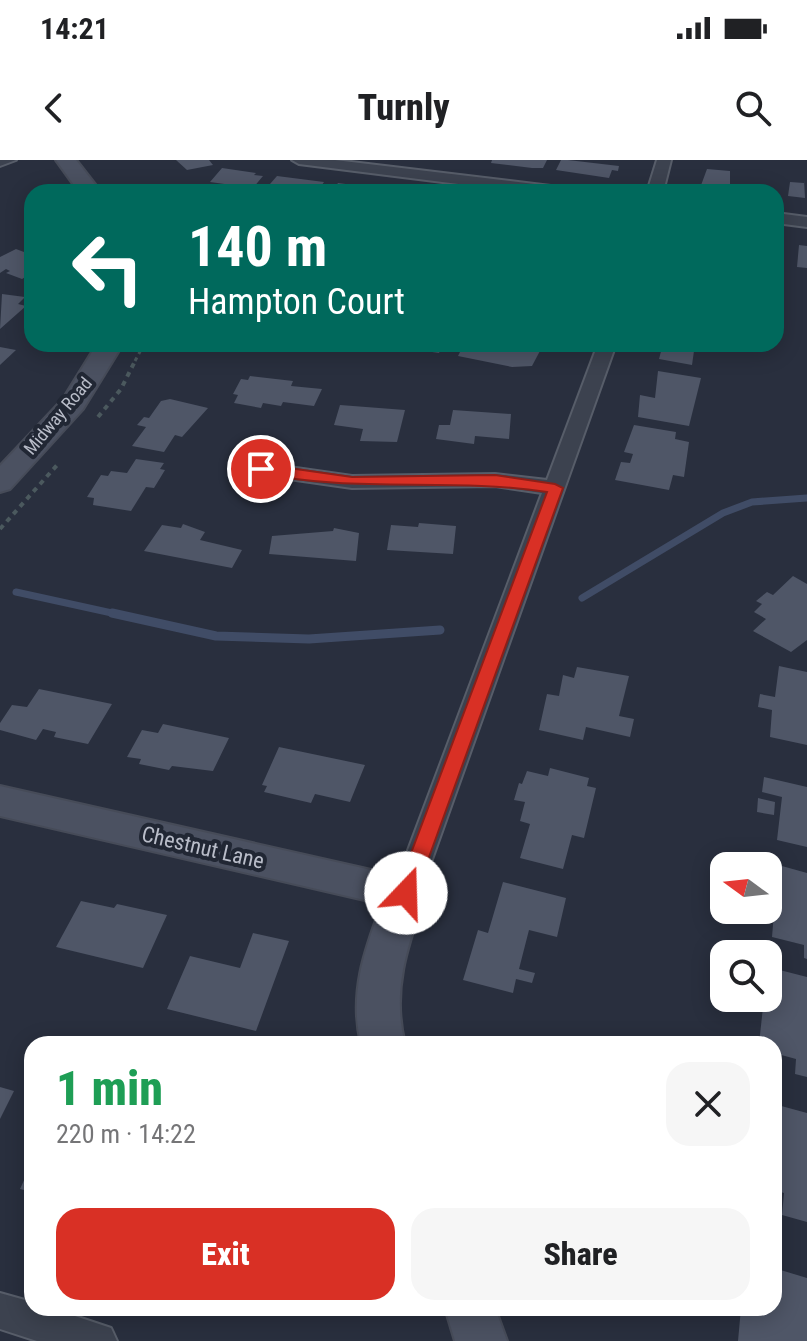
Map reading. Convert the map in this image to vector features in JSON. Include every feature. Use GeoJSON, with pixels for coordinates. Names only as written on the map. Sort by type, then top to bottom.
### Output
{"type":"FeatureCollection","features":[{"type":"Feature","properties":{"kind":"street"},"geometry":{"type":"LineString","coordinates":[[0,162],[9,160]]}},
{"type":"Feature","properties":{"kind":"street"},"geometry":{"type":"LineString","coordinates":[[299,160],[494,184]]}},
{"type":"Feature","properties":{"kind":"street"},"geometry":{"type":"LineString","coordinates":[[657,184],[664,160]]}},
{"type":"Feature","properties":{"kind":"street"},"geometry":{"type":"LineString","coordinates":[[58,168],[79,184]]}},
{"type":"Feature","properties":{"kind":"street"},"geometry":{"type":"LineString","coordinates":[[784,219],[807,222]]}},
{"type":"Feature","properties":{"kind":"street","name":"Midway Road"},"geometry":{"type":"LineString","coordinates":[[0,483],[74,403],[105,352]]}},
{"type":"Feature","properties":{"kind":"street"},"geometry":{"type":"LineString","coordinates":[[381,1036],[374,999],[379,973],[604,352]]}},
{"type":"Feature","properties":{"kind":"street"},"geometry":{"type":"LineString","coordinates":[[261,469],[352,482],[495,480],[555,488]]}},
{"type":"Feature","properties":{"kind":"street","name":"Chestnut Lane"},"geometry":{"type":"LineString","coordinates":[[0,801],[406,893]]}},
{"type":"Feature","properties":{"kind":"street"},"geometry":{"type":"LineString","coordinates":[[0,1311],[98,1341]]}},
{"type":"Feature","properties":{"kind":"street"},"geometry":{"type":"LineString","coordinates":[[473,1316],[481,1341]]}},
{"type":"Feature","properties":{"kind":"building"},"geometry":{"type":"Polygon","coordinates":[[[176,160],[209,160],[213,165],[187,170],[176,160]]]}},
{"type":"Feature","properties":{"kind":"building"},"geometry":{"type":"Polygon","coordinates":[[[492,160],[547,160],[543,168],[532,168],[491,163],[492,160]]]}},
{"type":"Feature","properties":{"kind":"building"},"geometry":{"type":"Polygon","coordinates":[[[561,160],[619,166],[618,171],[612,170],[609,178],[556,170],[561,160]]]}},
{"type":"Feature","properties":{"kind":"building"},"geometry":{"type":"Polygon","coordinates":[[[222,168],[263,176],[256,184],[210,182],[222,168]]]}},
{"type":"Feature","properties":{"kind":"building"},"geometry":{"type":"Polygon","coordinates":[[[707,169],[730,171],[730,184],[701,184],[707,169]]]}},
{"type":"Feature","properties":{"kind":"building"},"geometry":{"type":"Polygon","coordinates":[[[277,176],[324,182],[323,184],[270,184],[277,176]]]}},
{"type":"Feature","properties":{"kind":"building"},"geometry":{"type":"Polygon","coordinates":[[[804,180],[805,198],[788,196],[790,182],[804,183],[804,180]]]}},
{"type":"Feature","properties":{"kind":"building"},"geometry":{"type":"Polygon","coordinates":[[[799,245],[807,246],[807,268],[797,267],[799,245]]]}},
{"type":"Feature","properties":{"kind":"building"},"geometry":{"type":"Polygon","coordinates":[[[16,249],[24,252],[24,278],[6,273],[10,271],[6,269],[0,273],[0,257],[16,249]]]}},
{"type":"Feature","properties":{"kind":"building"},"geometry":{"type":"Polygon","coordinates":[[[2,294],[24,297],[18,304],[24,308],[0,329],[2,294]]]}},
{"type":"Feature","properties":{"kind":"building"},"geometry":{"type":"Polygon","coordinates":[[[0,347],[16,350],[0,365],[0,347]]]}},
{"type":"Feature","properties":{"kind":"building"},"geometry":{"type":"Polygon","coordinates":[[[460,352],[539,352],[532,366],[512,367],[458,356],[460,352]]]}},
{"type":"Feature","properties":{"kind":"building"},"geometry":{"type":"Polygon","coordinates":[[[661,352],[694,352],[692,365],[659,359],[661,352]]]}},
{"type":"Feature","properties":{"kind":"building"},"geometry":{"type":"Polygon","coordinates":[[[658,371],[701,378],[689,426],[638,417],[640,395],[655,398],[658,371]]]}},
{"type":"Feature","properties":{"kind":"building"},"geometry":{"type":"Polygon","coordinates":[[[250,376],[293,381],[291,386],[322,389],[314,406],[283,402],[281,406],[263,403],[261,408],[234,403],[238,395],[233,394],[241,379],[248,380],[250,376]]]}},
{"type":"Feature","properties":{"kind":"building"},"geometry":{"type":"Polygon","coordinates":[[[170,399],[208,408],[182,437],[175,435],[164,452],[132,446],[146,427],[137,425],[144,417],[149,418],[161,401],[170,399]]]}},
{"type":"Feature","properties":{"kind":"building"},"geometry":{"type":"Polygon","coordinates":[[[340,405],[405,410],[397,442],[360,441],[363,429],[334,425],[340,405]]]}},
{"type":"Feature","properties":{"kind":"building"},"geometry":{"type":"Polygon","coordinates":[[[453,410],[511,414],[509,439],[475,436],[474,444],[436,439],[439,425],[450,425],[453,410]]]}},
{"type":"Feature","properties":{"kind":"building"},"geometry":{"type":"Polygon","coordinates":[[[634,425],[676,432],[675,439],[689,442],[684,477],[673,475],[669,490],[615,480],[621,462],[630,463],[633,454],[624,452],[634,425]]]}},
{"type":"Feature","properties":{"kind":"building"},"geometry":{"type":"Polygon","coordinates":[[[136,459],[164,463],[160,469],[165,470],[154,488],[146,487],[131,511],[93,505],[94,498],[87,497],[101,475],[108,476],[111,471],[127,473],[136,459]]]}},
{"type":"Feature","properties":{"kind":"building"},"geometry":{"type":"Polygon","coordinates":[[[419,523],[456,526],[453,554],[387,550],[391,525],[418,527],[419,523]]]}},
{"type":"Feature","properties":{"kind":"building"},"geometry":{"type":"Polygon","coordinates":[[[183,524],[205,532],[200,540],[242,550],[232,568],[144,551],[162,525],[181,528],[183,524]]]}},
{"type":"Feature","properties":{"kind":"building"},"geometry":{"type":"Polygon","coordinates":[[[334,528],[359,533],[356,561],[269,554],[272,536],[333,531],[334,528]]]}},
{"type":"Feature","properties":{"kind":"building"},"geometry":{"type":"Polygon","coordinates":[[[793,576],[807,584],[807,640],[791,652],[753,631],[766,619],[754,612],[762,604],[756,601],[767,592],[773,595],[793,576]]]}},
{"type":"Feature","properties":{"kind":"building"},"geometry":{"type":"Polygon","coordinates":[[[779,666],[807,672],[807,745],[770,737],[772,710],[758,707],[760,694],[775,697],[779,666]]]}},
{"type":"Feature","properties":{"kind":"building"},"geometry":{"type":"Polygon","coordinates":[[[577,667],[629,676],[619,716],[634,719],[630,737],[586,727],[583,740],[539,730],[547,694],[559,696],[563,675],[574,678],[577,667]]]}},
{"type":"Feature","properties":{"kind":"building"},"geometry":{"type":"Polygon","coordinates":[[[39,689],[112,704],[88,744],[54,737],[56,732],[43,729],[36,740],[0,730],[0,723],[12,705],[27,707],[39,689]]]}},
{"type":"Feature","properties":{"kind":"building"},"geometry":{"type":"Polygon","coordinates":[[[163,724],[229,738],[213,771],[172,766],[169,770],[139,764],[141,759],[127,757],[142,730],[158,733],[163,724]]]}},
{"type":"Feature","properties":{"kind":"building"},"geometry":{"type":"Polygon","coordinates":[[[279,747],[365,765],[350,802],[315,794],[311,803],[264,792],[267,786],[262,785],[279,747]]]}},
{"type":"Feature","properties":{"kind":"building"},"geometry":{"type":"Polygon","coordinates":[[[550,768],[589,778],[587,786],[596,788],[584,838],[572,835],[563,869],[520,858],[530,824],[520,821],[525,802],[514,800],[519,783],[522,784],[527,771],[548,776],[550,768]]]}},
{"type":"Feature","properties":{"kind":"building"},"geometry":{"type":"Polygon","coordinates":[[[764,777],[807,787],[807,847],[777,840],[782,797],[762,792],[764,777]]]}},
{"type":"Feature","properties":{"kind":"building"},"geometry":{"type":"Polygon","coordinates":[[[758,798],[775,802],[774,815],[757,812],[758,798]]]}},
{"type":"Feature","properties":{"kind":"building"},"geometry":{"type":"Polygon","coordinates":[[[782,866],[807,873],[807,959],[804,958],[804,945],[772,937],[773,924],[782,924],[782,866]]]}},
{"type":"Feature","properties":{"kind":"building"},"geometry":{"type":"Polygon","coordinates":[[[503,882],[566,898],[557,937],[529,930],[519,969],[535,973],[532,983],[516,979],[513,993],[463,980],[478,930],[488,933],[503,882]]]}},
{"type":"Feature","properties":{"kind":"building"},"geometry":{"type":"Polygon","coordinates":[[[81,901],[114,908],[117,904],[167,915],[143,968],[56,947],[81,901]]]}},
{"type":"Feature","properties":{"kind":"building"},"geometry":{"type":"Polygon","coordinates":[[[253,933],[289,941],[256,1031],[167,1009],[190,956],[240,968],[253,933]]]}},
{"type":"Feature","properties":{"kind":"building"},"geometry":{"type":"Polygon","coordinates":[[[782,971],[807,977],[807,1077],[795,1074],[796,1059],[782,1055],[782,1036],[760,1036],[762,1012],[782,1012],[782,971]]]}},
{"type":"Feature","properties":{"kind":"building"},"geometry":{"type":"Polygon","coordinates":[[[0,1087],[14,1091],[0,1119],[0,1087]]]}},
{"type":"Feature","properties":{"kind":"building"},"geometry":{"type":"Polygon","coordinates":[[[782,1106],[807,1113],[807,1222],[782,1215],[782,1106]]]}},
{"type":"Feature","properties":{"kind":"building"},"geometry":{"type":"Polygon","coordinates":[[[782,1270],[807,1278],[807,1341],[738,1341],[740,1316],[782,1316],[782,1270]]]}},
{"type":"Feature","properties":{"kind":"waterway"},"geometry":{"type":"LineString","coordinates":[[582,598],[723,513],[752,502],[807,498]]}},
{"type":"Feature","properties":{"kind":"waterway"},"geometry":{"type":"LineString","coordinates":[[16,592],[121,615]]}},
{"type":"Feature","properties":{"kind":"waterway"},"geometry":{"type":"LineString","coordinates":[[112,613],[216,636],[309,639],[440,630]]}},
{"type":"Feature","properties":{"kind":"route"},"geometry":{"type":"LineString","coordinates":[[261,469],[352,482],[495,480],[555,488],[406,893]]}}]}
